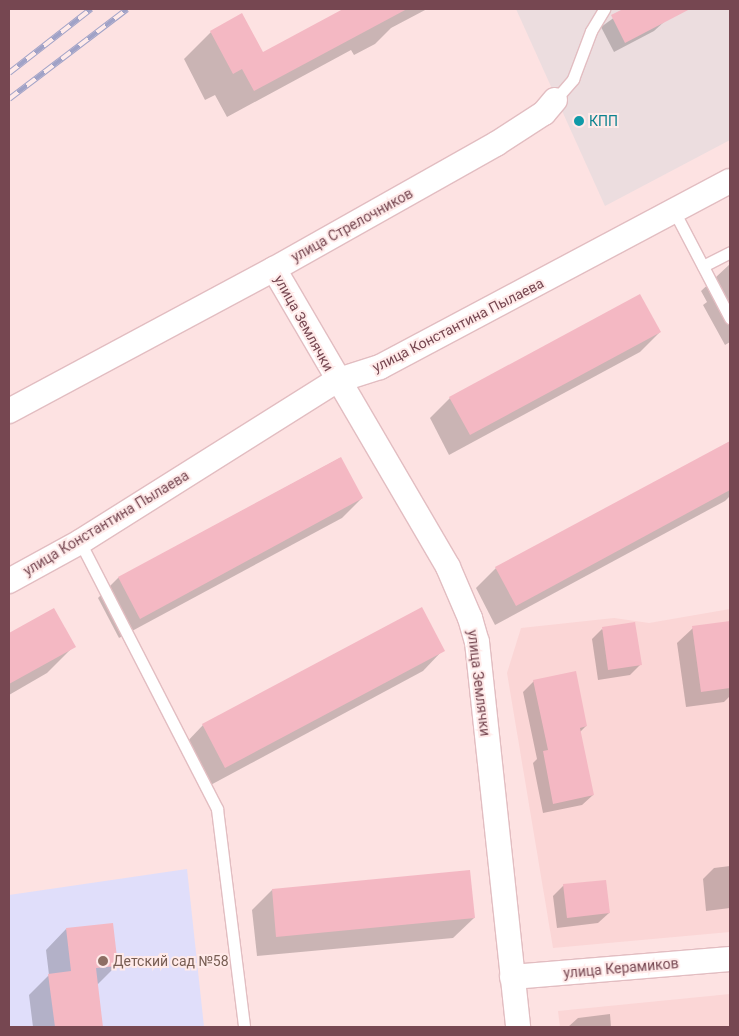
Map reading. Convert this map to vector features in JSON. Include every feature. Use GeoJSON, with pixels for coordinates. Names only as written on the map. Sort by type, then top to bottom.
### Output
{"type":"FeatureCollection","features":[{"type":"Feature","properties":{"kind":"street","name":"улица Стрелочников"},"geometry":{"type":"LineString","coordinates":[[9,411],[274,269],[523,128],[555,100]]}},
{"type":"Feature","properties":{"kind":"street","name":"улица Константина Пылаева"},"geometry":{"type":"LineString","coordinates":[[9,581],[80,542],[336,381],[380,367],[730,181]]}},
{"type":"Feature","properties":{"kind":"street","name":"улица Землячки"},"geometry":{"type":"LineString","coordinates":[[274,269],[336,381],[448,567],[470,618],[477,642],[518,1027]]}},
{"type":"Feature","properties":{"kind":"street","name":"улица Керамиков"},"geometry":{"type":"LineString","coordinates":[[512,977],[730,958]]}},
{"type":"Feature","properties":{"kind":"lane"},"geometry":{"type":"LineString","coordinates":[[555,100],[573,79],[591,31],[604,9]]}},
{"type":"Feature","properties":{"kind":"lane"},"geometry":{"type":"LineString","coordinates":[[674,211],[730,318]]}},
{"type":"Feature","properties":{"kind":"lane"},"geometry":{"type":"LineString","coordinates":[[703,266],[730,252]]}},
{"type":"Feature","properties":{"kind":"lane"},"geometry":{"type":"LineString","coordinates":[[80,542],[217,809],[244,1027]]}},
{"type":"Feature","properties":{"kind":"shaded area"},"geometry":{"type":"Polygon","coordinates":[[[516,9],[730,9],[730,140],[605,206],[516,9]]]}},
{"type":"Feature","properties":{"kind":"shaded area"},"geometry":{"type":"Polygon","coordinates":[[[730,609],[730,932],[553,948],[507,673],[521,628],[614,618],[649,623],[730,609]]]}},
{"type":"Feature","properties":{"kind":"shaded area","name":"Детский сад №58"},"geometry":{"type":"Polygon","coordinates":[[[187,869],[204,1027],[9,1027],[9,895],[187,869]]]}},
{"type":"Feature","properties":{"kind":"shaded area"},"geometry":{"type":"Polygon","coordinates":[[[730,994],[730,1027],[560,1027],[558,1011],[730,994]]]}},
{"type":"Feature","properties":{"kind":"building"},"geometry":{"type":"Polygon","coordinates":[[[343,9],[407,9],[254,91],[242,69],[233,74],[210,31],[242,13],[263,52],[343,9]]]}},
{"type":"Feature","properties":{"kind":"building"},"geometry":{"type":"Polygon","coordinates":[[[623,9],[690,9],[625,43],[611,15],[623,9]]]}},
{"type":"Feature","properties":{"kind":"building"},"geometry":{"type":"Polygon","coordinates":[[[640,294],[661,332],[470,435],[449,397],[640,294]]]}},
{"type":"Feature","properties":{"kind":"building"},"geometry":{"type":"Polygon","coordinates":[[[730,441],[730,490],[516,606],[495,567],[730,441]]]}},
{"type":"Feature","properties":{"kind":"building"},"geometry":{"type":"Polygon","coordinates":[[[341,457],[363,498],[140,619],[118,577],[341,457]]]}},
{"type":"Feature","properties":{"kind":"building"},"geometry":{"type":"Polygon","coordinates":[[[422,607],[445,651],[225,768],[202,724],[422,607]]]}},
{"type":"Feature","properties":{"kind":"building"},"geometry":{"type":"Polygon","coordinates":[[[54,608],[76,647],[9,684],[9,633],[54,608]]]}},
{"type":"Feature","properties":{"kind":"building"},"geometry":{"type":"Polygon","coordinates":[[[730,621],[730,688],[701,692],[692,626],[730,621]]]}},
{"type":"Feature","properties":{"kind":"building"},"geometry":{"type":"Polygon","coordinates":[[[635,622],[642,665],[608,670],[602,627],[635,622]]]}},
{"type":"Feature","properties":{"kind":"building"},"geometry":{"type":"Polygon","coordinates":[[[576,671],[587,726],[580,728],[594,795],[553,804],[543,751],[548,750],[533,680],[576,671]]]}},
{"type":"Feature","properties":{"kind":"building"},"geometry":{"type":"Polygon","coordinates":[[[470,870],[475,918],[276,937],[272,889],[470,870]]]}},
{"type":"Feature","properties":{"kind":"building"},"geometry":{"type":"Polygon","coordinates":[[[606,880],[610,913],[567,918],[563,884],[606,880]]]}},
{"type":"Feature","properties":{"kind":"building"},"geometry":{"type":"Polygon","coordinates":[[[113,923],[118,966],[96,968],[103,1027],[55,1027],[48,974],[71,971],[66,928],[113,923]]]}},
{"type":"Feature","properties":{"kind":"railway"},"geometry":{"type":"LineString","coordinates":[[9,73],[91,9]]}},
{"type":"Feature","properties":{"kind":"railway"},"geometry":{"type":"LineString","coordinates":[[9,99],[127,9]]}},
{"type":"Feature","properties":{"kind":"place","name":"КПП"},"geometry":{"type":"Point","coordinates":[579,121]}},
{"type":"Feature","properties":{"kind":"place","name":"Детский сад №58"},"geometry":{"type":"Point","coordinates":[103,961]}}]}
